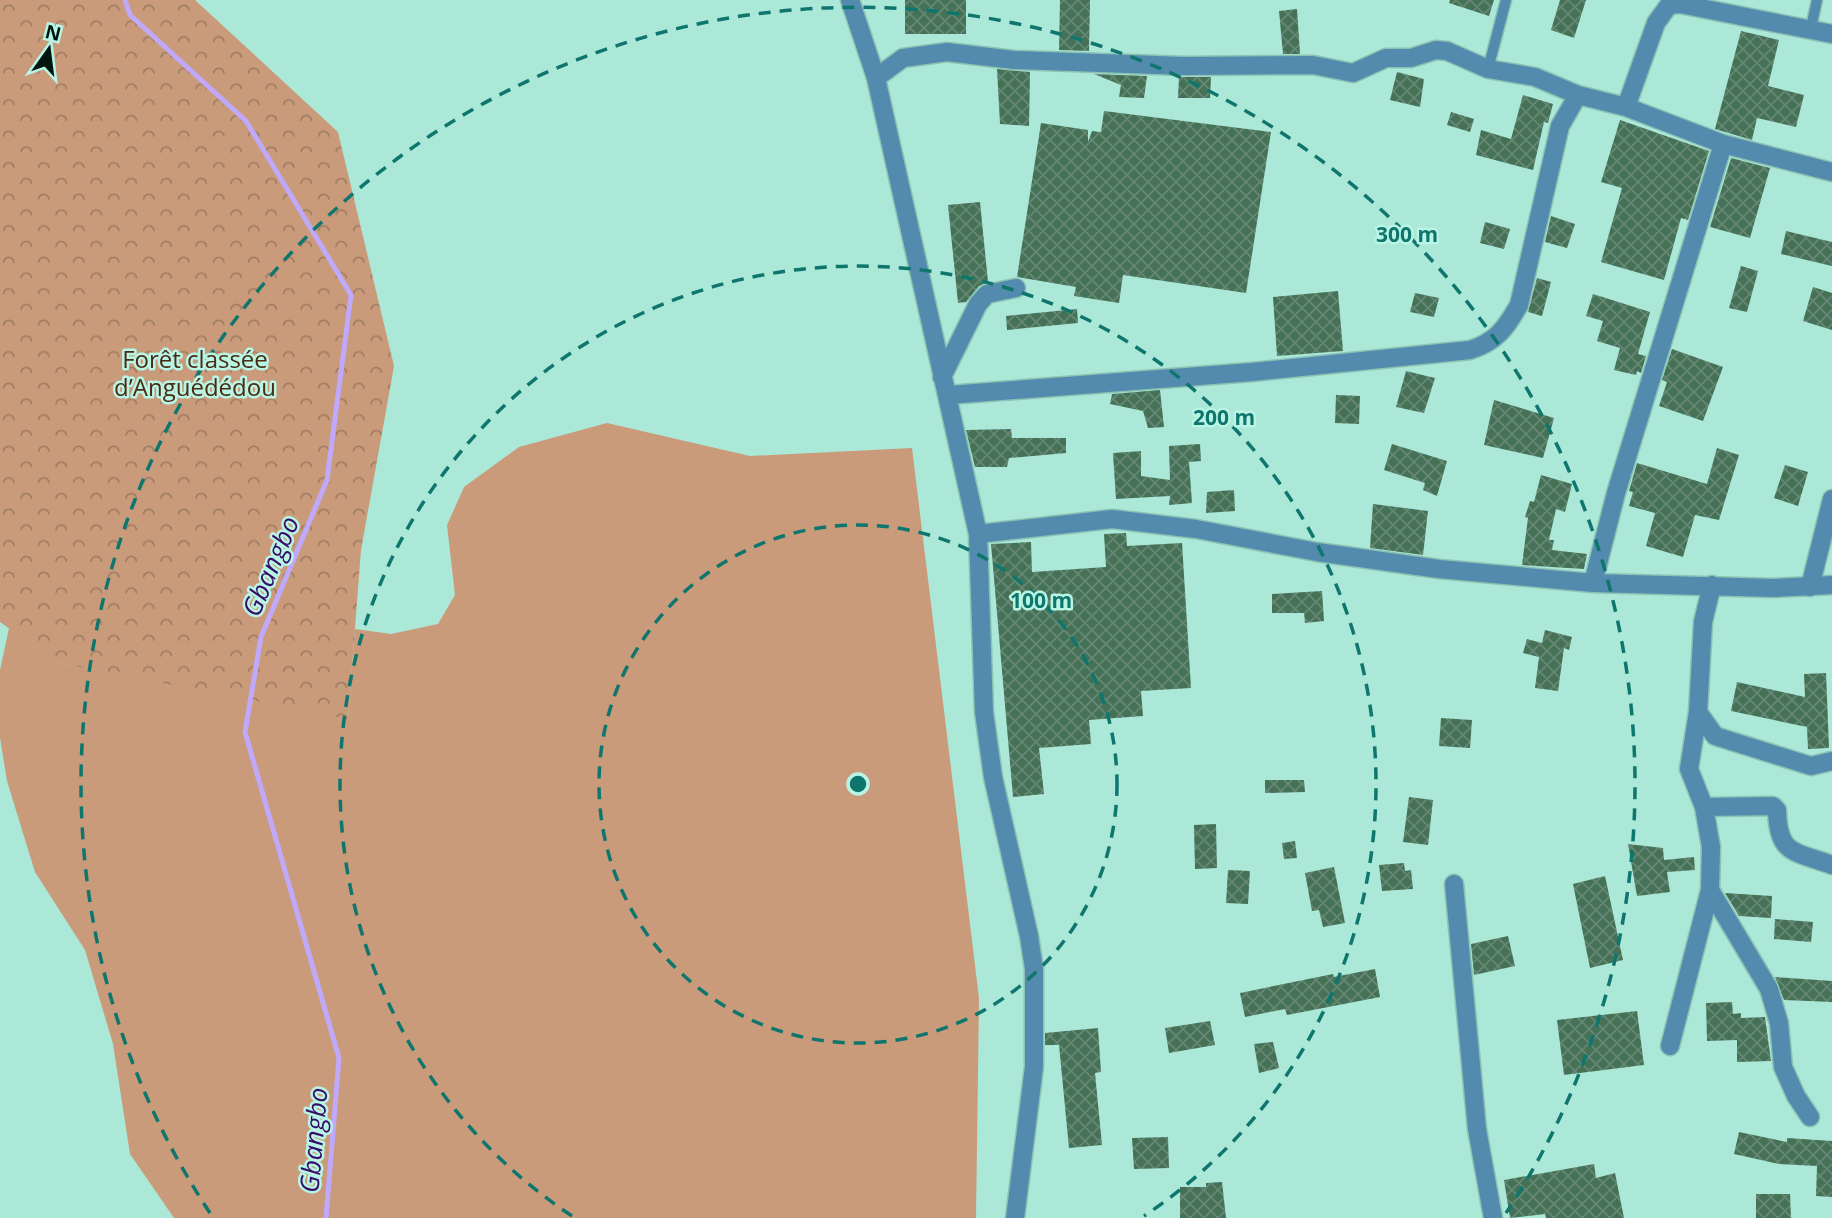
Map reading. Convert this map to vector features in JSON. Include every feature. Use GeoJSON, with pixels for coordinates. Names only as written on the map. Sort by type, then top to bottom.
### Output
{"type":"FeatureCollection","features":[{"type":"Feature","properties":{"kind":"street"},"geometry":{"type":"LineString","coordinates":[[850,0],[876,78],[978,534],[984,712],[993,777],[1034,969],[1034,1067],[1015,1218]]}},
{"type":"Feature","properties":{"kind":"street"},"geometry":{"type":"LineString","coordinates":[[1626,107],[1656,23],[1669,3],[1832,34]]}},
{"type":"Feature","properties":{"kind":"street"},"geometry":{"type":"LineString","coordinates":[[876,78],[903,58],[947,52],[1014,60],[1185,66],[1312,65],[1353,73],[1386,58],[1411,58],[1436,50],[1447,51],[1488,69],[1535,77],[1578,95],[1626,107],[1723,144],[1832,172]]}},
{"type":"Feature","properties":{"kind":"street"},"geometry":{"type":"LineString","coordinates":[[948,395],[1288,369],[1470,350],[1490,344],[1506,327],[1519,305],[1560,126],[1578,95]]}},
{"type":"Feature","properties":{"kind":"street"},"geometry":{"type":"LineString","coordinates":[[1593,583],[1616,493],[1723,144]]}},
{"type":"Feature","properties":{"kind":"street"},"geometry":{"type":"LineString","coordinates":[[942,377],[978,304],[987,294],[1016,288]]}},
{"type":"Feature","properties":{"kind":"street"},"geometry":{"type":"LineString","coordinates":[[1810,587],[1832,499]]}},
{"type":"Feature","properties":{"kind":"street"},"geometry":{"type":"LineString","coordinates":[[978,534],[1112,519],[1196,529],[1317,552],[1426,568],[1593,583],[1810,587],[1832,585]]}},
{"type":"Feature","properties":{"kind":"street"},"geometry":{"type":"LineString","coordinates":[[1670,1046],[1710,890],[1711,847],[1704,807],[1689,769],[1698,712],[1703,622],[1712,585]]}},
{"type":"Feature","properties":{"kind":"street"},"geometry":{"type":"LineString","coordinates":[[1698,712],[1715,736],[1811,766],[1832,761]]}},
{"type":"Feature","properties":{"kind":"street"},"geometry":{"type":"LineString","coordinates":[[1704,807],[1773,806],[1777,810],[1779,838],[1786,847],[1832,865]]}},
{"type":"Feature","properties":{"kind":"street"},"geometry":{"type":"LineString","coordinates":[[1454,884],[1477,1129],[1493,1218]]}},
{"type":"Feature","properties":{"kind":"street"},"geometry":{"type":"LineString","coordinates":[[1710,890],[1769,989],[1779,1023],[1783,1067],[1796,1096],[1810,1117]]}},
{"type":"Feature","properties":{"kind":"lane"},"geometry":{"type":"LineString","coordinates":[[1488,69],[1506,0]]}},
{"type":"Feature","properties":{"kind":"lane"},"geometry":{"type":"LineString","coordinates":[[1811,28],[1817,0]]}},
{"type":"Feature","properties":{"kind":"green space","name":"Forêt classée d’Anguédédou"},"geometry":{"type":"Polygon","coordinates":[[[0,0],[195,0],[338,132],[394,366],[361,550],[348,719],[58,663],[0,622],[0,0]]]}},
{"type":"Feature","properties":{"kind":"green space"},"geometry":{"type":"Polygon","coordinates":[[[607,423],[750,456],[912,448],[979,998],[976,1218],[174,1218],[130,1154],[113,1044],[85,950],[35,872],[7,781],[0,738],[0,670],[9,628],[59,663],[348,718],[355,629],[391,634],[438,624],[455,595],[447,525],[464,487],[519,447],[607,423]]]}},
{"type":"Feature","properties":{"kind":"building"},"geometry":{"type":"Polygon","coordinates":[[[905,0],[966,0],[966,34],[905,34],[905,0]]]}},
{"type":"Feature","properties":{"kind":"building"},"geometry":{"type":"Polygon","coordinates":[[[1060,0],[1090,0],[1089,51],[1059,50],[1060,0]]]}},
{"type":"Feature","properties":{"kind":"building"},"geometry":{"type":"Polygon","coordinates":[[[1450,0],[1494,0],[1489,16],[1449,3],[1450,0]]]}},
{"type":"Feature","properties":{"kind":"building"},"geometry":{"type":"Polygon","coordinates":[[[1560,0],[1586,0],[1574,38],[1551,30],[1560,0]]]}},
{"type":"Feature","properties":{"kind":"building"},"geometry":{"type":"Polygon","coordinates":[[[1297,9],[1300,54],[1283,54],[1279,11],[1297,9]]]}},
{"type":"Feature","properties":{"kind":"building"},"geometry":{"type":"Polygon","coordinates":[[[1741,31],[1779,40],[1768,86],[1804,95],[1796,127],[1757,118],[1752,140],[1715,129],[1741,31]]]}},
{"type":"Feature","properties":{"kind":"building"},"geometry":{"type":"Polygon","coordinates":[[[997,69],[1030,72],[1029,126],[1000,124],[997,69]]]}},
{"type":"Feature","properties":{"kind":"building"},"geometry":{"type":"Polygon","coordinates":[[[1397,72],[1424,79],[1420,107],[1390,100],[1397,72]]]}},
{"type":"Feature","properties":{"kind":"building"},"geometry":{"type":"Polygon","coordinates":[[[1094,74],[1147,76],[1144,98],[1119,97],[1121,85],[1094,74]]]}},
{"type":"Feature","properties":{"kind":"building"},"geometry":{"type":"Polygon","coordinates":[[[1179,77],[1211,77],[1210,98],[1178,98],[1179,77]]]}},
{"type":"Feature","properties":{"kind":"building"},"geometry":{"type":"Polygon","coordinates":[[[1523,95],[1553,104],[1548,123],[1544,122],[1533,170],[1476,155],[1481,130],[1511,139],[1523,95]]]}},
{"type":"Feature","properties":{"kind":"building"},"geometry":{"type":"Polygon","coordinates":[[[1104,111],[1271,132],[1246,293],[1123,275],[1119,303],[1074,296],[1076,287],[1017,277],[1041,123],[1088,130],[1088,142],[1092,131],[1101,132],[1104,111]]]}},
{"type":"Feature","properties":{"kind":"building"},"geometry":{"type":"Polygon","coordinates":[[[1451,112],[1474,119],[1470,132],[1447,125],[1451,112]]]}},
{"type":"Feature","properties":{"kind":"building"},"geometry":{"type":"Polygon","coordinates":[[[1620,120],[1709,151],[1688,220],[1681,218],[1664,280],[1601,262],[1622,188],[1601,182],[1620,120]]]}},
{"type":"Feature","properties":{"kind":"building"},"geometry":{"type":"Polygon","coordinates":[[[1731,158],[1770,168],[1750,238],[1710,227],[1731,158]]]}},
{"type":"Feature","properties":{"kind":"building"},"geometry":{"type":"Polygon","coordinates":[[[980,202],[988,282],[979,286],[966,302],[958,303],[948,205],[980,202]]]}},
{"type":"Feature","properties":{"kind":"building"},"geometry":{"type":"Polygon","coordinates":[[[1551,216],[1575,224],[1567,248],[1545,242],[1551,216]]]}},
{"type":"Feature","properties":{"kind":"building"},"geometry":{"type":"Polygon","coordinates":[[[1485,222],[1510,229],[1504,249],[1480,243],[1485,222]]]}},
{"type":"Feature","properties":{"kind":"building"},"geometry":{"type":"Polygon","coordinates":[[[1786,231],[1832,242],[1832,266],[1781,254],[1786,231]]]}},
{"type":"Feature","properties":{"kind":"building"},"geometry":{"type":"Polygon","coordinates":[[[1741,266],[1758,271],[1747,312],[1729,308],[1741,266]]]}},
{"type":"Feature","properties":{"kind":"building"},"geometry":{"type":"Polygon","coordinates":[[[1537,278],[1551,282],[1542,316],[1528,312],[1537,278]]]}},
{"type":"Feature","properties":{"kind":"building"},"geometry":{"type":"Polygon","coordinates":[[[1813,287],[1832,293],[1832,330],[1803,321],[1813,287]]]}},
{"type":"Feature","properties":{"kind":"building"},"geometry":{"type":"Polygon","coordinates":[[[1338,291],[1343,351],[1277,356],[1273,297],[1338,291]]]}},
{"type":"Feature","properties":{"kind":"building"},"geometry":{"type":"Polygon","coordinates":[[[1415,293],[1439,298],[1434,317],[1410,312],[1415,293]]]}},
{"type":"Feature","properties":{"kind":"building"},"geometry":{"type":"Polygon","coordinates":[[[1593,294],[1650,312],[1638,354],[1646,356],[1641,373],[1637,371],[1636,375],[1614,370],[1620,348],[1597,341],[1603,321],[1586,316],[1593,294]]]}},
{"type":"Feature","properties":{"kind":"building"},"geometry":{"type":"Polygon","coordinates":[[[1077,309],[1078,323],[1007,330],[1006,316],[1077,309]]]}},
{"type":"Feature","properties":{"kind":"building"},"geometry":{"type":"Polygon","coordinates":[[[1672,349],[1723,367],[1703,421],[1659,406],[1667,382],[1662,380],[1672,349]]]}},
{"type":"Feature","properties":{"kind":"building"},"geometry":{"type":"Polygon","coordinates":[[[1406,371],[1435,378],[1424,413],[1396,407],[1406,371]]]}},
{"type":"Feature","properties":{"kind":"building"},"geometry":{"type":"Polygon","coordinates":[[[1160,390],[1164,427],[1148,428],[1143,411],[1110,404],[1112,394],[1160,390]]]}},
{"type":"Feature","properties":{"kind":"building"},"geometry":{"type":"Polygon","coordinates":[[[1336,395],[1360,396],[1359,424],[1335,423],[1336,395]]]}},
{"type":"Feature","properties":{"kind":"building"},"geometry":{"type":"Polygon","coordinates":[[[1494,400],[1554,418],[1543,458],[1484,445],[1494,400]]]}},
{"type":"Feature","properties":{"kind":"building"},"geometry":{"type":"Polygon","coordinates":[[[1011,429],[1012,438],[1066,438],[1066,453],[1009,458],[1007,467],[975,467],[966,430],[1011,429]]]}},
{"type":"Feature","properties":{"kind":"building"},"geometry":{"type":"Polygon","coordinates":[[[1200,444],[1201,461],[1189,462],[1192,503],[1169,505],[1170,496],[1116,499],[1113,453],[1141,451],[1141,476],[1170,480],[1169,446],[1200,444]]]}},
{"type":"Feature","properties":{"kind":"building"},"geometry":{"type":"Polygon","coordinates":[[[1392,444],[1447,461],[1437,496],[1423,490],[1425,483],[1384,470],[1392,444]]]}},
{"type":"Feature","properties":{"kind":"building"},"geometry":{"type":"Polygon","coordinates":[[[1717,448],[1739,455],[1719,520],[1695,515],[1683,557],[1646,546],[1655,513],[1629,506],[1633,492],[1629,491],[1637,463],[1707,484],[1717,448]]]}},
{"type":"Feature","properties":{"kind":"building"},"geometry":{"type":"Polygon","coordinates":[[[1785,465],[1808,472],[1798,506],[1774,498],[1785,465]]]}},
{"type":"Feature","properties":{"kind":"building"},"geometry":{"type":"Polygon","coordinates":[[[1541,475],[1572,484],[1565,512],[1556,509],[1549,540],[1554,540],[1552,550],[1587,554],[1584,569],[1522,565],[1528,518],[1525,517],[1530,501],[1534,502],[1541,475]]]}},
{"type":"Feature","properties":{"kind":"building"},"geometry":{"type":"Polygon","coordinates":[[[1234,490],[1235,511],[1206,513],[1207,492],[1234,490]]]}},
{"type":"Feature","properties":{"kind":"building"},"geometry":{"type":"Polygon","coordinates":[[[1373,504],[1428,511],[1423,555],[1370,548],[1373,504]]]}},
{"type":"Feature","properties":{"kind":"building"},"geometry":{"type":"Polygon","coordinates":[[[1126,533],[1127,546],[1182,543],[1191,688],[1141,691],[1143,716],[1089,720],[1091,744],[1039,748],[1044,794],[1013,797],[991,544],[1031,542],[1032,572],[1106,567],[1104,534],[1126,533]]]}},
{"type":"Feature","properties":{"kind":"building"},"geometry":{"type":"Polygon","coordinates":[[[1322,591],[1324,621],[1305,623],[1304,613],[1272,613],[1272,594],[1322,591]]]}},
{"type":"Feature","properties":{"kind":"building"},"geometry":{"type":"Polygon","coordinates":[[[1545,630],[1572,637],[1569,650],[1564,648],[1558,691],[1535,688],[1539,657],[1523,653],[1527,639],[1542,643],[1545,630]]]}},
{"type":"Feature","properties":{"kind":"building"},"geometry":{"type":"Polygon","coordinates":[[[1826,673],[1829,748],[1808,749],[1807,727],[1731,711],[1737,682],[1805,697],[1804,674],[1826,673]]]}},
{"type":"Feature","properties":{"kind":"building"},"geometry":{"type":"Polygon","coordinates":[[[1441,718],[1472,720],[1470,748],[1439,746],[1441,718]]]}},
{"type":"Feature","properties":{"kind":"building"},"geometry":{"type":"Polygon","coordinates":[[[1265,780],[1304,780],[1305,792],[1265,793],[1265,780]]]}},
{"type":"Feature","properties":{"kind":"building"},"geometry":{"type":"Polygon","coordinates":[[[1409,797],[1433,800],[1428,845],[1403,842],[1409,797]]]}},
{"type":"Feature","properties":{"kind":"building"},"geometry":{"type":"Polygon","coordinates":[[[1216,824],[1217,868],[1195,869],[1194,825],[1216,824]]]}},
{"type":"Feature","properties":{"kind":"building"},"geometry":{"type":"Polygon","coordinates":[[[1295,841],[1297,858],[1284,859],[1282,843],[1295,841]]]}},
{"type":"Feature","properties":{"kind":"building"},"geometry":{"type":"Polygon","coordinates":[[[1628,844],[1663,848],[1664,860],[1694,857],[1695,870],[1667,872],[1670,892],[1637,896],[1628,844]]]}},
{"type":"Feature","properties":{"kind":"building"},"geometry":{"type":"Polygon","coordinates":[[[1404,863],[1405,871],[1411,870],[1413,889],[1382,891],[1379,865],[1404,863]]]}},
{"type":"Feature","properties":{"kind":"building"},"geometry":{"type":"Polygon","coordinates":[[[1334,867],[1345,923],[1323,927],[1319,910],[1312,911],[1305,873],[1334,867]]]}},
{"type":"Feature","properties":{"kind":"building"},"geometry":{"type":"Polygon","coordinates":[[[1228,870],[1250,871],[1248,904],[1226,903],[1228,870]]]}},
{"type":"Feature","properties":{"kind":"building"},"geometry":{"type":"Polygon","coordinates":[[[1605,876],[1623,960],[1590,968],[1573,884],[1605,876]]]}},
{"type":"Feature","properties":{"kind":"building"},"geometry":{"type":"Polygon","coordinates":[[[1725,893],[1772,896],[1771,918],[1739,916],[1725,893]]]}},
{"type":"Feature","properties":{"kind":"building"},"geometry":{"type":"Polygon","coordinates":[[[1775,919],[1813,922],[1811,942],[1774,939],[1775,919]]]}},
{"type":"Feature","properties":{"kind":"building"},"geometry":{"type":"Polygon","coordinates":[[[1508,936],[1515,966],[1474,975],[1471,944],[1508,936]]]}},
{"type":"Feature","properties":{"kind":"building"},"geometry":{"type":"Polygon","coordinates":[[[1375,969],[1380,997],[1287,1015],[1285,1009],[1245,1017],[1240,993],[1333,974],[1334,977],[1375,969]]]}},
{"type":"Feature","properties":{"kind":"building"},"geometry":{"type":"Polygon","coordinates":[[[1775,977],[1832,981],[1832,1002],[1784,1000],[1775,977]]]}},
{"type":"Feature","properties":{"kind":"building"},"geometry":{"type":"Polygon","coordinates":[[[1732,1002],[1733,1014],[1741,1013],[1741,1018],[1765,1017],[1771,1061],[1737,1062],[1737,1040],[1707,1041],[1706,1003],[1732,1002]]]}},
{"type":"Feature","properties":{"kind":"building"},"geometry":{"type":"Polygon","coordinates":[[[1637,1011],[1644,1065],[1564,1075],[1557,1020],[1637,1011]]]}},
{"type":"Feature","properties":{"kind":"building"},"geometry":{"type":"Polygon","coordinates":[[[1210,1021],[1215,1045],[1169,1053],[1165,1028],[1210,1021]]]}},
{"type":"Feature","properties":{"kind":"building"},"geometry":{"type":"Polygon","coordinates":[[[1098,1028],[1101,1072],[1095,1073],[1102,1145],[1069,1148],[1059,1045],[1045,1045],[1045,1033],[1098,1028]]]}},
{"type":"Feature","properties":{"kind":"building"},"geometry":{"type":"Polygon","coordinates":[[[1273,1042],[1279,1068],[1259,1073],[1254,1044],[1273,1042]]]}},
{"type":"Feature","properties":{"kind":"building"},"geometry":{"type":"Polygon","coordinates":[[[1739,1132],[1787,1142],[1787,1138],[1832,1141],[1832,1197],[1816,1196],[1817,1166],[1779,1164],[1734,1154],[1739,1132]]]}},
{"type":"Feature","properties":{"kind":"building"},"geometry":{"type":"Polygon","coordinates":[[[1168,1137],[1169,1168],[1134,1169],[1132,1138],[1168,1137]]]}},
{"type":"Feature","properties":{"kind":"building"},"geometry":{"type":"Polygon","coordinates":[[[1594,1164],[1596,1178],[1615,1173],[1624,1218],[1546,1218],[1545,1214],[1510,1218],[1504,1180],[1594,1164]]]}},
{"type":"Feature","properties":{"kind":"building"},"geometry":{"type":"Polygon","coordinates":[[[1222,1182],[1226,1218],[1180,1218],[1180,1187],[1206,1187],[1206,1183],[1222,1182]]]}},
{"type":"Feature","properties":{"kind":"building"},"geometry":{"type":"Polygon","coordinates":[[[1756,1194],[1790,1194],[1791,1218],[1756,1218],[1756,1194]]]}},
{"type":"Feature","properties":{"kind":"waterway","name":"Gbangbo"},"geometry":{"type":"LineString","coordinates":[[125,0],[130,15],[246,121],[351,295],[327,480],[261,637],[245,732],[339,1058],[326,1218]]}}]}
